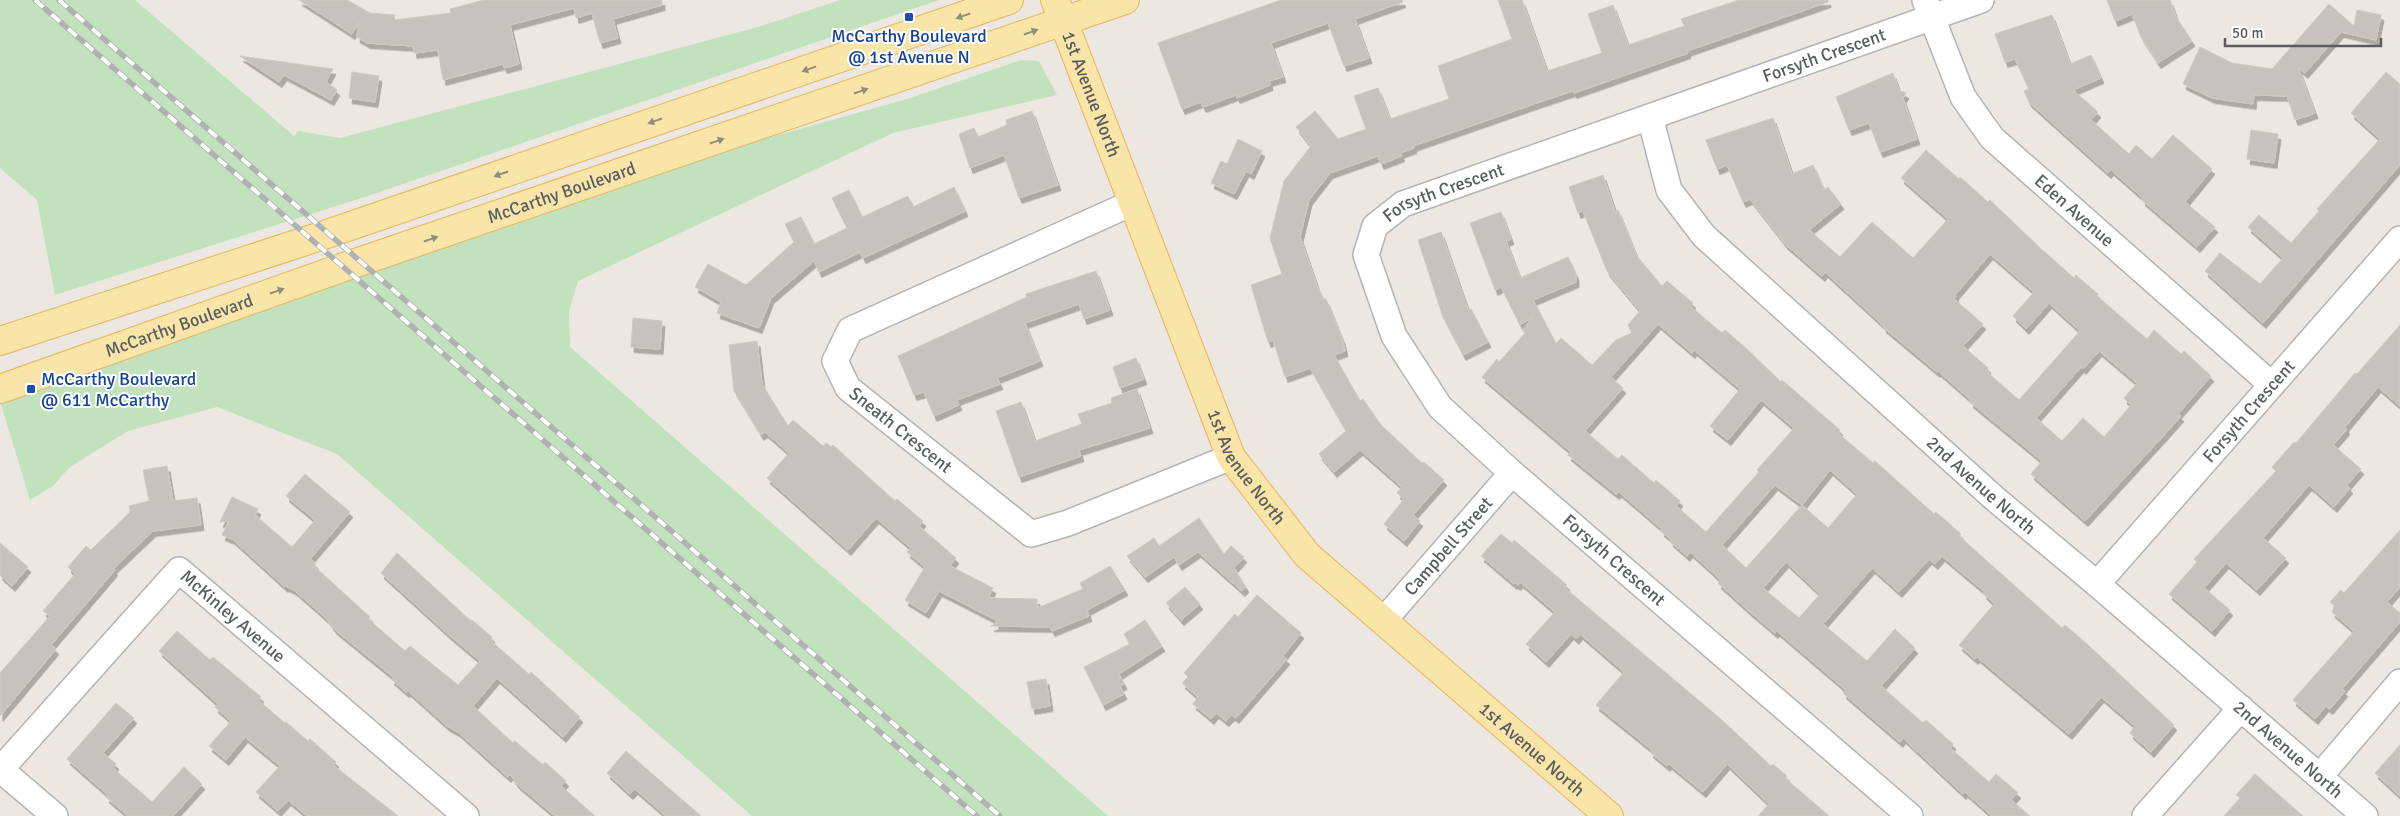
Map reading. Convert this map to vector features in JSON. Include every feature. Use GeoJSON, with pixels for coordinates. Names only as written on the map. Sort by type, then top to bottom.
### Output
{"type":"FeatureCollection","features":[{"type":"Feature","properties":{"kind":"main road"},"geometry":{"type":"LineString","coordinates":[[0,341],[327,234],[1009,0]]}},
{"type":"Feature","properties":{"kind":"main road","name":"McCarthy Boulevard"},"geometry":{"type":"LineString","coordinates":[[0,389],[344,268],[1059,10],[1125,0]]}},
{"type":"Feature","properties":{"kind":"main road","name":"1st Avenue North"},"geometry":{"type":"LineString","coordinates":[[1059,10],[1231,457],[1307,555],[1609,816]]}},
{"type":"Feature","properties":{"kind":"street","name":"Forsyth Crescent"},"geometry":{"type":"LineString","coordinates":[[1910,816],[1512,473],[1440,407],[1394,336],[1366,255],[1375,226],[1403,204],[1650,117],[1928,9],[1981,0]]}},
{"type":"Feature","properties":{"kind":"street","name":"Eden Avenue"},"geometry":{"type":"LineString","coordinates":[[1928,9],[1963,97],[1992,138],[2272,384]]}},
{"type":"Feature","properties":{"kind":"street","name":"2nd Avenue North"},"geometry":{"type":"LineString","coordinates":[[1650,117],[1669,190],[1704,236],[1994,498],[2097,584],[2365,816]]}},
{"type":"Feature","properties":{"kind":"street","name":"Sneath Crescent"},"geometry":{"type":"LineString","coordinates":[[1132,203],[850,330],[836,361],[848,388],[1031,534],[1068,523],[1231,457]]}},
{"type":"Feature","properties":{"kind":"street","name":"Forsyth Crescent"},"geometry":{"type":"LineString","coordinates":[[2097,584],[2400,239]]}},
{"type":"Feature","properties":{"kind":"street","name":"Campbell Street"},"geometry":{"type":"LineString","coordinates":[[1384,620],[1512,473]]}},
{"type":"Feature","properties":{"kind":"street","name":"McKinley Avenue"},"geometry":{"type":"LineString","coordinates":[[0,769],[179,570],[460,814]]}},
{"type":"Feature","properties":{"kind":"street"},"geometry":{"type":"LineString","coordinates":[[2320,776],[2400,682]]}},
{"type":"Feature","properties":{"kind":"street"},"geometry":{"type":"LineString","coordinates":[[2145,816],[2241,708]]}},
{"type":"Feature","properties":{"kind":"street"},"geometry":{"type":"LineString","coordinates":[[0,769],[55,816]]}},
{"type":"Feature","properties":{"kind":"green space"},"geometry":{"type":"Polygon","coordinates":[[[0,0],[135,0],[294,136],[298,131],[340,138],[758,27],[840,0],[939,0],[365,197],[55,295],[37,200],[0,168],[0,0]]]}},
{"type":"Feature","properties":{"kind":"green space"},"geometry":{"type":"Polygon","coordinates":[[[1021,60],[1039,61],[1057,95],[893,133],[578,281],[569,311],[570,347],[1108,816],[752,816],[337,454],[217,407],[128,431],[70,467],[53,486],[30,500],[0,401],[650,171],[907,99],[1021,60]]]}},
{"type":"Feature","properties":{"kind":"building"},"geometry":{"type":"Polygon","coordinates":[[[299,0],[347,0],[370,13],[395,15],[394,20],[451,13],[450,9],[484,0],[662,0],[662,5],[613,19],[618,38],[600,43],[592,13],[576,18],[574,8],[510,25],[519,64],[504,68],[503,64],[443,80],[438,50],[414,53],[413,46],[367,43],[357,37],[359,22],[352,34],[299,0]]]}},
{"type":"Feature","properties":{"kind":"building"},"geometry":{"type":"Polygon","coordinates":[[[1281,0],[1402,0],[1403,2],[1355,19],[1369,58],[1344,66],[1328,23],[1271,43],[1283,77],[1269,81],[1270,85],[1237,98],[1236,95],[1203,107],[1201,102],[1182,109],[1158,43],[1281,0]]]}},
{"type":"Feature","properties":{"kind":"building"},"geometry":{"type":"Polygon","coordinates":[[[1498,0],[1522,0],[1547,71],[1602,53],[1588,14],[1613,5],[1628,45],[1684,26],[1681,19],[1739,0],[1828,0],[1828,2],[1574,93],[1573,91],[1413,146],[1414,148],[1400,153],[1402,156],[1381,164],[1378,156],[1330,173],[1309,200],[1300,237],[1317,286],[1323,299],[1326,299],[1342,339],[1345,351],[1334,355],[1360,401],[1363,399],[1381,425],[1422,463],[1424,462],[1444,480],[1413,515],[1420,521],[1404,541],[1384,524],[1404,499],[1397,493],[1402,487],[1360,450],[1334,472],[1319,454],[1346,431],[1310,368],[1285,377],[1273,340],[1268,342],[1251,285],[1282,274],[1270,238],[1284,181],[1311,146],[1296,127],[1315,111],[1338,139],[1366,129],[1354,96],[1378,88],[1390,119],[1449,99],[1438,66],[1512,39],[1498,0]]]}},
{"type":"Feature","properties":{"kind":"building"},"geometry":{"type":"Polygon","coordinates":[[[2107,0],[2170,0],[2176,17],[2192,41],[2158,63],[2141,37],[2132,14],[2115,21],[2107,0]]]}},
{"type":"Feature","properties":{"kind":"building"},"geometry":{"type":"Polygon","coordinates":[[[2329,4],[2354,26],[2357,10],[2381,15],[2376,40],[2341,32],[2305,73],[2298,67],[2315,113],[2295,120],[2287,96],[2254,95],[2253,104],[2212,98],[2183,84],[2200,47],[2232,63],[2272,69],[2329,4]]]}},
{"type":"Feature","properties":{"kind":"building"},"geometry":{"type":"Polygon","coordinates":[[[2052,15],[2070,64],[2091,55],[2101,78],[2073,90],[2098,112],[2091,120],[2129,154],[2136,145],[2152,159],[2173,135],[2212,169],[2185,202],[2215,227],[2197,247],[2142,200],[2143,198],[2111,170],[2108,173],[2029,102],[2024,91],[2029,89],[2015,59],[2005,62],[1995,34],[2052,15]]]}},
{"type":"Feature","properties":{"kind":"building"},"geometry":{"type":"Polygon","coordinates":[[[240,56],[333,69],[326,82],[337,90],[331,100],[284,75],[279,82],[240,56]]]}},
{"type":"Feature","properties":{"kind":"building"},"geometry":{"type":"Polygon","coordinates":[[[352,72],[379,76],[375,102],[349,98],[352,72]]]}},
{"type":"Feature","properties":{"kind":"building"},"geometry":{"type":"Polygon","coordinates":[[[2386,72],[2400,84],[2400,165],[2263,323],[2205,271],[2220,253],[2260,284],[2283,258],[2248,227],[2259,215],[2291,243],[2319,211],[2317,209],[2380,139],[2351,113],[2386,72]]]}},
{"type":"Feature","properties":{"kind":"building"},"geometry":{"type":"Polygon","coordinates":[[[1893,73],[1899,90],[1906,93],[1903,98],[1917,139],[1880,152],[1869,123],[1849,130],[1836,97],[1893,73]]]}},
{"type":"Feature","properties":{"kind":"building"},"geometry":{"type":"Polygon","coordinates":[[[1032,111],[1058,185],[1019,198],[1004,155],[970,168],[959,134],[974,128],[978,137],[1007,125],[1006,120],[1032,111]]]}},
{"type":"Feature","properties":{"kind":"building"},"geometry":{"type":"Polygon","coordinates":[[[1773,118],[1792,174],[1813,165],[1824,190],[1828,187],[1841,204],[1809,230],[1840,257],[1872,222],[1913,258],[1948,219],[1901,178],[1926,150],[1988,202],[1990,200],[2074,278],[2076,275],[2098,294],[2097,296],[2147,339],[2154,330],[2181,354],[2184,351],[2211,376],[2178,414],[2181,416],[2085,521],[2031,474],[2042,461],[1970,402],[1971,400],[1938,371],[1883,327],[1825,272],[1822,276],[1785,244],[1750,199],[1743,202],[1727,165],[1717,169],[1706,140],[1773,118]],[[1990,254],[1955,295],[1954,299],[1983,324],[1963,346],[1988,368],[1986,371],[2019,400],[2080,331],[2049,303],[2026,329],[2013,316],[2034,292],[1990,254]],[[2099,351],[2083,369],[2081,367],[2036,418],[2062,441],[2083,418],[2104,437],[2131,405],[2124,398],[2137,383],[2099,351]]]}},
{"type":"Feature","properties":{"kind":"building"},"geometry":{"type":"Polygon","coordinates":[[[2251,130],[2278,134],[2274,163],[2247,159],[2251,130]]]}},
{"type":"Feature","properties":{"kind":"building"},"geometry":{"type":"Polygon","coordinates":[[[1238,139],[1262,151],[1251,174],[1246,171],[1234,194],[1211,183],[1221,161],[1227,164],[1238,139]]]}},
{"type":"Feature","properties":{"kind":"building"},"geometry":{"type":"Polygon","coordinates":[[[1603,175],[1615,211],[1618,210],[1636,255],[1662,286],[1667,281],[1693,303],[1690,306],[1722,333],[1725,330],[1781,382],[1782,380],[1840,430],[1838,433],[1873,463],[1875,461],[1934,514],[1936,512],[1961,534],[1959,536],[2062,628],[2065,625],[2087,644],[2174,725],[2151,752],[2130,733],[2135,726],[2101,697],[2069,734],[1977,657],[1975,659],[1959,645],[1994,604],[1983,593],[1985,592],[1942,556],[1935,564],[1929,559],[1899,592],[1872,568],[1823,624],[1867,661],[1895,629],[1915,648],[1881,686],[1923,723],[1926,720],[1953,744],[1950,748],[1989,782],[1996,774],[2009,785],[2018,793],[2011,800],[2030,816],[1992,816],[1965,792],[1963,794],[1903,738],[1900,742],[1843,693],[1846,690],[1777,631],[1775,633],[1749,611],[1718,583],[1721,580],[1690,552],[1687,556],[1670,541],[1671,539],[1661,531],[1662,529],[1619,492],[1616,494],[1568,455],[1571,452],[1482,377],[1497,359],[1499,362],[1525,333],[1523,330],[1533,317],[1520,325],[1501,287],[1495,290],[1470,223],[1501,212],[1511,239],[1506,241],[1520,278],[1568,257],[1576,275],[1576,282],[1533,300],[1556,344],[1561,338],[1592,365],[1616,340],[1632,333],[1628,325],[1640,311],[1607,271],[1583,211],[1578,213],[1569,187],[1603,175]],[[1658,324],[1611,377],[1623,388],[1585,431],[1618,459],[1622,455],[1654,483],[1656,480],[1680,501],[1676,506],[1706,532],[1759,472],[1757,470],[1794,428],[1761,400],[1728,440],[1710,426],[1740,389],[1694,350],[1692,353],[1658,324]],[[1830,470],[1802,505],[1828,528],[1857,494],[1830,470]],[[1775,485],[1722,545],[1746,568],[1802,505],[1775,485]],[[1786,562],[1763,588],[1799,618],[1820,594],[1786,562]]]}},
{"type":"Feature","properties":{"kind":"building"},"geometry":{"type":"Polygon","coordinates":[[[954,187],[965,211],[863,258],[860,252],[819,272],[814,261],[771,298],[759,328],[717,313],[721,302],[695,287],[708,264],[746,285],[794,242],[785,224],[801,217],[814,244],[847,228],[832,198],[849,190],[862,217],[908,196],[913,207],[954,187]]]}},
{"type":"Feature","properties":{"kind":"building"},"geometry":{"type":"Polygon","coordinates":[[[1441,232],[1468,310],[1471,309],[1488,342],[1463,355],[1443,317],[1418,240],[1441,232]]]}},
{"type":"Feature","properties":{"kind":"building"},"geometry":{"type":"Polygon","coordinates":[[[1096,271],[1110,310],[1084,319],[1079,304],[1025,323],[1040,361],[997,378],[1000,384],[957,400],[959,405],[934,416],[924,392],[914,395],[898,356],[1027,297],[1026,294],[1096,271]]]}},
{"type":"Feature","properties":{"kind":"building"},"geometry":{"type":"Polygon","coordinates":[[[633,318],[662,321],[660,349],[631,347],[633,318]]]}},
{"type":"Feature","properties":{"kind":"building"},"geometry":{"type":"Polygon","coordinates":[[[2400,325],[2400,406],[2378,387],[2345,427],[2347,429],[2333,445],[2361,469],[2347,485],[2350,488],[2334,507],[2309,485],[2263,538],[2286,558],[2257,590],[2226,563],[2204,588],[2230,610],[2212,631],[2169,594],[2197,562],[2194,559],[2276,471],[2272,467],[2294,442],[2296,443],[2355,373],[2357,374],[2400,325]]]}},
{"type":"Feature","properties":{"kind":"building"},"geometry":{"type":"Polygon","coordinates":[[[757,341],[762,384],[788,426],[793,420],[823,446],[827,443],[831,447],[833,445],[895,501],[897,499],[923,521],[919,526],[956,558],[950,566],[993,588],[988,598],[1037,599],[1037,608],[1083,589],[1080,583],[1110,566],[1125,590],[1087,610],[1089,616],[1052,631],[1050,627],[991,626],[996,624],[996,620],[939,591],[926,613],[905,600],[925,567],[907,552],[911,548],[876,518],[848,550],[767,478],[789,453],[765,432],[761,435],[734,391],[729,345],[757,341]]]}},
{"type":"Feature","properties":{"kind":"building"},"geometry":{"type":"Polygon","coordinates":[[[1136,358],[1144,379],[1120,388],[1113,367],[1136,358]]]}},
{"type":"Feature","properties":{"kind":"building"},"geometry":{"type":"Polygon","coordinates":[[[1137,389],[1150,428],[1079,450],[1081,456],[1019,477],[996,411],[1021,402],[1035,441],[1082,424],[1078,414],[1112,403],[1111,398],[1137,389]]]}},
{"type":"Feature","properties":{"kind":"building"},"geometry":{"type":"Polygon","coordinates":[[[167,466],[173,501],[197,498],[201,525],[153,531],[113,569],[115,570],[51,645],[56,649],[0,716],[0,673],[50,616],[43,611],[75,574],[68,567],[86,546],[91,550],[130,512],[129,506],[149,501],[143,470],[167,466]]]}},
{"type":"Feature","properties":{"kind":"building"},"geometry":{"type":"Polygon","coordinates":[[[305,474],[350,512],[310,559],[316,564],[314,566],[370,617],[368,619],[405,651],[410,646],[458,685],[480,661],[381,573],[397,553],[471,621],[492,637],[490,640],[530,675],[531,672],[580,717],[563,737],[497,678],[473,706],[513,743],[515,741],[543,765],[545,762],[566,781],[561,786],[595,816],[555,816],[517,784],[510,774],[508,777],[458,732],[447,726],[408,691],[406,692],[391,679],[393,677],[334,629],[327,619],[294,590],[285,587],[232,539],[222,535],[229,521],[220,522],[232,497],[258,509],[255,515],[292,547],[315,520],[286,496],[305,474]]]}},
{"type":"Feature","properties":{"kind":"building"},"geometry":{"type":"Polygon","coordinates":[[[1199,518],[1224,554],[1231,546],[1244,557],[1234,568],[1246,587],[1242,591],[1198,552],[1179,565],[1174,557],[1145,577],[1127,556],[1154,538],[1159,546],[1199,518]]]}},
{"type":"Feature","properties":{"kind":"building"},"geometry":{"type":"Polygon","coordinates":[[[2400,530],[2400,587],[2387,602],[2400,613],[2400,622],[2342,689],[2345,691],[2330,709],[2326,706],[2315,719],[2293,700],[2354,631],[2332,612],[2335,606],[2330,602],[2341,590],[2344,593],[2400,530]]]}},
{"type":"Feature","properties":{"kind":"building"},"geometry":{"type":"Polygon","coordinates":[[[1501,534],[1512,543],[1514,540],[1567,585],[1565,588],[1722,720],[1771,766],[1773,764],[1787,776],[1785,778],[1829,816],[1758,816],[1769,804],[1727,764],[1703,792],[1669,764],[1667,766],[1650,752],[1652,750],[1596,705],[1624,672],[1580,634],[1576,639],[1571,634],[1546,662],[1526,644],[1555,612],[1520,582],[1518,585],[1514,584],[1481,556],[1501,534]]]}},
{"type":"Feature","properties":{"kind":"building"},"geometry":{"type":"Polygon","coordinates":[[[0,543],[28,567],[12,586],[0,575],[0,543]]]}},
{"type":"Feature","properties":{"kind":"building"},"geometry":{"type":"Polygon","coordinates":[[[1185,587],[1200,604],[1181,620],[1166,603],[1185,587]]]}},
{"type":"Feature","properties":{"kind":"building"},"geometry":{"type":"Polygon","coordinates":[[[1257,595],[1301,633],[1283,656],[1287,659],[1236,718],[1232,715],[1226,721],[1216,713],[1211,719],[1193,704],[1198,697],[1182,683],[1188,677],[1184,673],[1235,614],[1238,617],[1257,595]]]}},
{"type":"Feature","properties":{"kind":"building"},"geometry":{"type":"Polygon","coordinates":[[[1145,620],[1162,646],[1119,674],[1124,684],[1120,686],[1124,694],[1103,705],[1084,667],[1130,644],[1124,634],[1145,620]]]}},
{"type":"Feature","properties":{"kind":"building"},"geometry":{"type":"Polygon","coordinates":[[[177,631],[210,660],[213,657],[261,697],[258,700],[308,741],[310,739],[336,762],[333,765],[398,816],[307,816],[288,800],[278,811],[256,792],[280,766],[245,737],[226,760],[209,746],[231,721],[215,707],[218,704],[159,651],[177,631]]]}},
{"type":"Feature","properties":{"kind":"building"},"geometry":{"type":"Polygon","coordinates":[[[1046,679],[1050,706],[1032,709],[1027,682],[1046,679]]]}},
{"type":"Feature","properties":{"kind":"building"},"geometry":{"type":"Polygon","coordinates":[[[116,703],[134,718],[103,753],[116,764],[113,768],[152,802],[184,767],[202,784],[173,816],[128,816],[106,797],[108,795],[67,759],[116,703]]]}},
{"type":"Feature","properties":{"kind":"building"},"geometry":{"type":"Polygon","coordinates":[[[2400,745],[2400,796],[2375,773],[2400,745]]]}},
{"type":"Feature","properties":{"kind":"building"},"geometry":{"type":"Polygon","coordinates":[[[626,751],[701,816],[666,816],[635,789],[630,794],[607,773],[626,751]]]}},
{"type":"Feature","properties":{"kind":"building"},"geometry":{"type":"Polygon","coordinates":[[[2255,774],[2303,816],[2224,816],[2240,798],[2236,795],[2255,774]]]}},
{"type":"Feature","properties":{"kind":"railway"},"geometry":{"type":"LineString","coordinates":[[35,0],[977,816]]}},
{"type":"Feature","properties":{"kind":"railway"},"geometry":{"type":"LineString","coordinates":[[59,0],[1000,816]]}},
{"type":"Feature","properties":{"kind":"place","name":"McCarthy Boulevard @ 1st Avenue N"},"geometry":{"type":"Point","coordinates":[909,17]}},
{"type":"Feature","properties":{"kind":"place","name":"McCarthy Boulevard @ 611 McCarthy"},"geometry":{"type":"Point","coordinates":[31,389]}}]}
